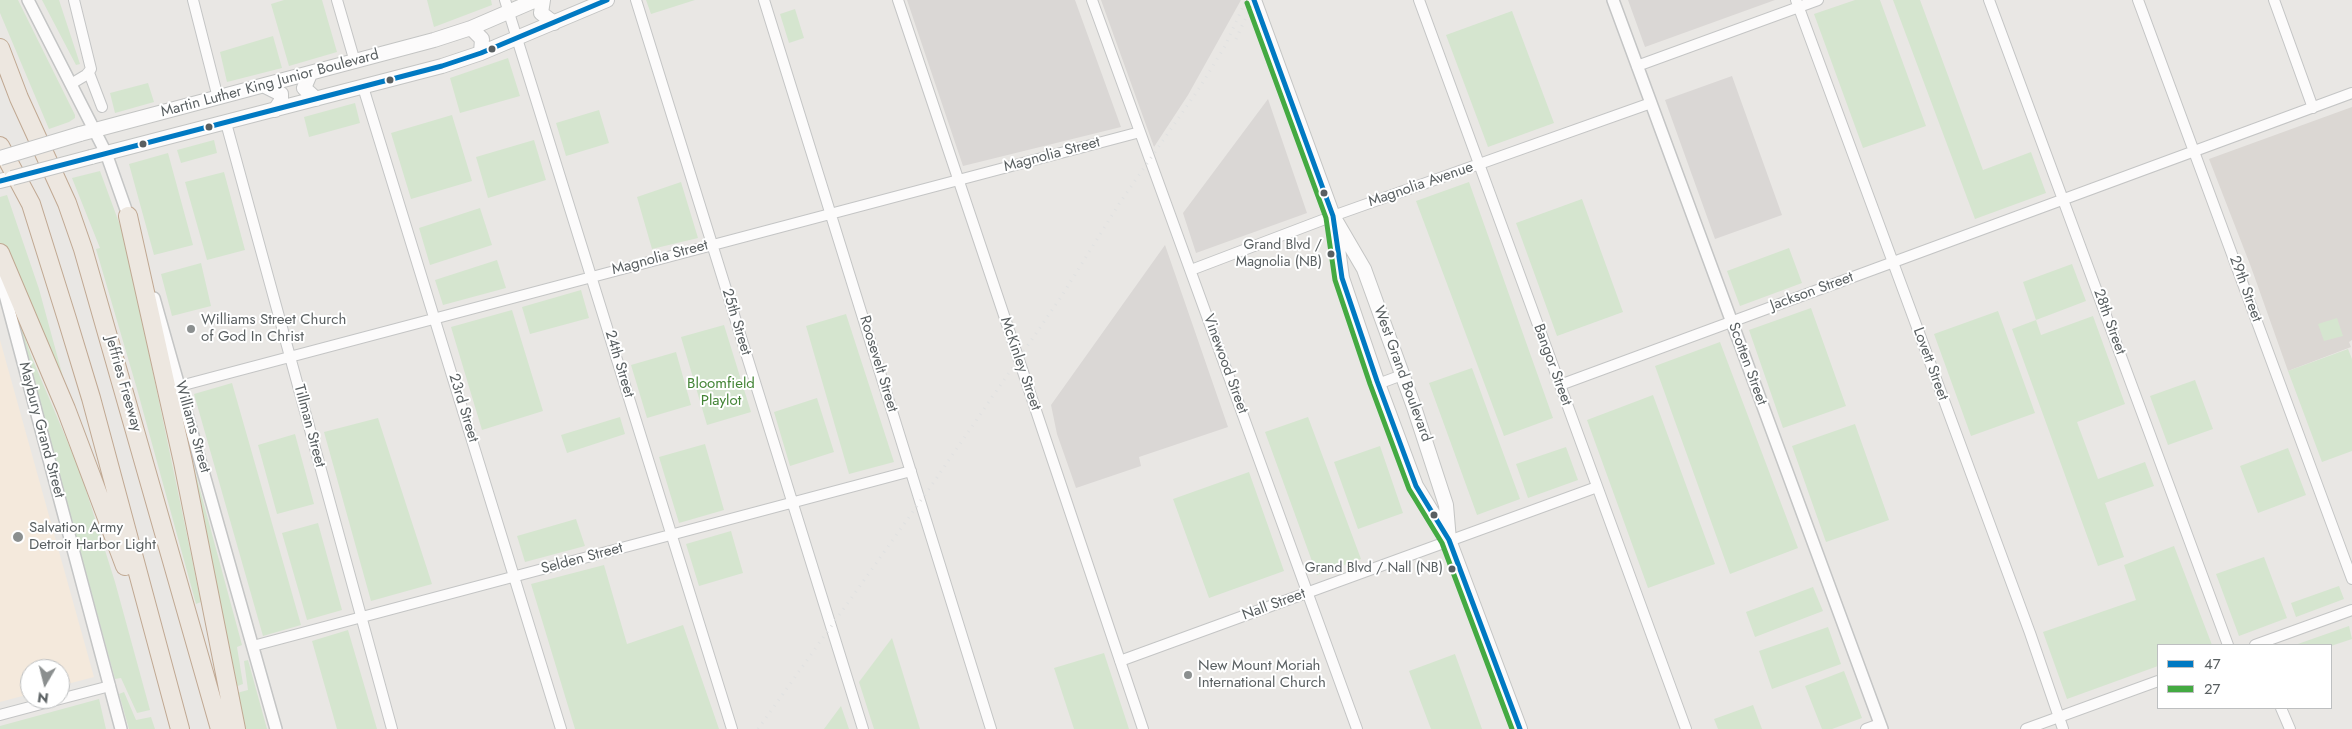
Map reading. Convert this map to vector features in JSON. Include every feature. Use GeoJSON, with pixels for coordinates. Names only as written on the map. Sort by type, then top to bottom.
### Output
{"type":"FeatureCollection","features":[{"type":"Feature","properties":{"kind":"highway","name":"Jeffries Freeway"},"geometry":{"type":"LineString","coordinates":[[0,48],[19,98],[67,203],[83,249],[220,729]]}},
{"type":"Feature","properties":{"kind":"highway"},"geometry":{"type":"LineString","coordinates":[[0,58],[19,98]]}},
{"type":"Feature","properties":{"kind":"highway"},"geometry":{"type":"LineString","coordinates":[[0,146],[31,204],[67,319],[91,398],[180,729]]}},
{"type":"Feature","properties":{"kind":"highway"},"geometry":{"type":"LineString","coordinates":[[128,216],[183,462],[236,729]]}},
{"type":"Feature","properties":{"kind":"highway"},"geometry":{"type":"LineString","coordinates":[[0,253],[66,409],[158,652]]}},
{"type":"Feature","properties":{"kind":"main road","name":"Martin Luther King Junior Boulevard"},"geometry":{"type":"LineString","coordinates":[[0,158],[94,130],[355,62],[471,28],[507,6],[536,0]]}},
{"type":"Feature","properties":{"kind":"main road"},"geometry":{"type":"LineString","coordinates":[[543,0],[541,13],[554,23]]}},
{"type":"Feature","properties":{"kind":"main road","name":"Martin Luther King Junior Boulevard"},"geometry":{"type":"LineString","coordinates":[[0,181],[316,100],[481,53],[606,0]]}},
{"type":"Feature","properties":{"kind":"main road","name":"West Grand Boulevard"},"geometry":{"type":"LineString","coordinates":[[1254,0],[1334,216],[1364,269],[1402,374],[1446,505],[1449,540]]}},
{"type":"Feature","properties":{"kind":"main road"},"geometry":{"type":"LineString","coordinates":[[471,28],[482,39],[481,53]]}},
{"type":"Feature","properties":{"kind":"main road"},"geometry":{"type":"LineString","coordinates":[[310,74],[304,88],[316,100]]}},
{"type":"Feature","properties":{"kind":"main road"},"geometry":{"type":"LineString","coordinates":[[265,86],[281,94],[281,101],[275,110]]}},
{"type":"Feature","properties":{"kind":"main road"},"geometry":{"type":"LineString","coordinates":[[136,119],[130,135],[143,144]]}},
{"type":"Feature","properties":{"kind":"main road","name":"West Grand Boulevard"},"geometry":{"type":"LineString","coordinates":[[1334,216],[1342,278],[1378,384],[1416,486],[1449,540],[1520,729]]}},
{"type":"Feature","properties":{"kind":"street","name":"Williams Street"},"geometry":{"type":"LineString","coordinates":[[28,0],[106,153],[128,216],[180,386],[276,729]]}},
{"type":"Feature","properties":{"kind":"street"},"geometry":{"type":"LineString","coordinates":[[74,0],[90,64],[89,73],[102,107]]}},
{"type":"Feature","properties":{"kind":"street"},"geometry":{"type":"LineString","coordinates":[[193,0],[218,98]]}},
{"type":"Feature","properties":{"kind":"street"},"geometry":{"type":"LineString","coordinates":[[337,0],[355,62]]}},
{"type":"Feature","properties":{"kind":"street","name":"25th Street"},"geometry":{"type":"LineString","coordinates":[[636,0],[863,729]]}},
{"type":"Feature","properties":{"kind":"street","name":"Roosevelt Street"},"geometry":{"type":"LineString","coordinates":[[764,0],[991,729]]}},
{"type":"Feature","properties":{"kind":"street","name":"McKinley Street"},"geometry":{"type":"LineString","coordinates":[[898,0],[1143,729]]}},
{"type":"Feature","properties":{"kind":"street","name":"Vinewood Street"},"geometry":{"type":"LineString","coordinates":[[1092,0],[1357,729]]}},
{"type":"Feature","properties":{"kind":"street","name":"Bangor Street"},"geometry":{"type":"LineString","coordinates":[[1420,0],[1686,729]]}},
{"type":"Feature","properties":{"kind":"street","name":"Scotten Street"},"geometry":{"type":"LineString","coordinates":[[1613,0],[1881,727]]}},
{"type":"Feature","properties":{"kind":"street"},"geometry":{"type":"LineString","coordinates":[[1637,66],[1797,4],[1818,0]]}},
{"type":"Feature","properties":{"kind":"street","name":"28th Street"},"geometry":{"type":"LineString","coordinates":[[1989,0],[2228,644]]}},
{"type":"Feature","properties":{"kind":"street","name":"29th Street"},"geometry":{"type":"LineString","coordinates":[[2138,0],[2352,579]]}},
{"type":"Feature","properties":{"kind":"street"},"geometry":{"type":"LineString","coordinates":[[2274,0],[2313,108]]}},
{"type":"Feature","properties":{"kind":"street","name":"Lovett Street"},"geometry":{"type":"LineString","coordinates":[[1797,4],[2063,729]]}},
{"type":"Feature","properties":{"kind":"street","name":"24th Street"},"geometry":{"type":"LineString","coordinates":[[507,6],[732,729]]}},
{"type":"Feature","properties":{"kind":"street"},"geometry":{"type":"LineString","coordinates":[[71,84],[89,73]]}},
{"type":"Feature","properties":{"kind":"street","name":"23rd Street"},"geometry":{"type":"LineString","coordinates":[[362,87],[561,729]]}},
{"type":"Feature","properties":{"kind":"street","name":"Jackson Street"},"geometry":{"type":"LineString","coordinates":[[1560,385],[2352,93]]}},
{"type":"Feature","properties":{"kind":"street","name":"Magnolia Avenue"},"geometry":{"type":"LineString","coordinates":[[1191,270],[1334,216],[1651,102]]}},
{"type":"Feature","properties":{"kind":"street","name":"Tillman Street"},"geometry":{"type":"LineString","coordinates":[[226,123],[392,729]]}},
{"type":"Feature","properties":{"kind":"street","name":"Magnolia Street"},"geometry":{"type":"LineString","coordinates":[[180,386],[1140,132]]}},
{"type":"Feature","properties":{"kind":"street","name":"Maybury Grand Street"},"geometry":{"type":"LineString","coordinates":[[0,276],[122,729]]}},
{"type":"Feature","properties":{"kind":"street"},"geometry":{"type":"LineString","coordinates":[[1378,384],[1402,374]]}},
{"type":"Feature","properties":{"kind":"street","name":"Selden Street"},"geometry":{"type":"LineString","coordinates":[[253,646],[911,471]]}},
{"type":"Feature","properties":{"kind":"street","name":"Nall Street"},"geometry":{"type":"LineString","coordinates":[[1120,661],[1597,487]]}},
{"type":"Feature","properties":{"kind":"street"},"geometry":{"type":"LineString","coordinates":[[2260,644],[2352,610]]}},
{"type":"Feature","properties":{"kind":"street"},"geometry":{"type":"LineString","coordinates":[[2026,729],[2157,681]]}},
{"type":"Feature","properties":{"kind":"street"},"geometry":{"type":"LineString","coordinates":[[70,696],[110,686]]}},
{"type":"Feature","properties":{"kind":"street"},"geometry":{"type":"LineString","coordinates":[[0,715],[22,709]]}},
{"type":"Feature","properties":{"kind":"street"},"geometry":{"type":"LineString","coordinates":[[2281,709],[2290,729]]}},
{"type":"Feature","properties":{"kind":"street"},"geometry":{"type":"LineString","coordinates":[[1866,729],[1881,727]]}},
{"type":"Feature","properties":{"kind":"shaded area"},"geometry":{"type":"Polygon","coordinates":[[[907,0],[1075,0],[1121,127],[963,166],[907,0]]]}},
{"type":"Feature","properties":{"kind":"shaded area"},"geometry":{"type":"Polygon","coordinates":[[[1101,0],[1241,0],[1188,95],[1154,147],[1101,0]]]}},
{"type":"Feature","properties":{"kind":"shaded area"},"geometry":{"type":"Polygon","coordinates":[[[1628,0],[1775,0],[1645,47],[1628,0]]]}},
{"type":"Feature","properties":{"kind":"shaded area"},"geometry":{"type":"Polygon","coordinates":[[[1732,76],[1782,215],[1715,239],[1665,100],[1732,76]]]}},
{"type":"Feature","properties":{"kind":"shaded area"},"geometry":{"type":"Polygon","coordinates":[[[1268,99],[1307,213],[1196,253],[1183,213],[1268,99]]]}},
{"type":"Feature","properties":{"kind":"shaded area"},"geometry":{"type":"Polygon","coordinates":[[[2352,107],[2352,340],[2349,342],[2351,347],[2288,371],[2251,267],[2209,159],[2352,107]]]}},
{"type":"Feature","properties":{"kind":"shaded area"},"geometry":{"type":"Polygon","coordinates":[[[1165,245],[1228,427],[1139,457],[1141,466],[1076,488],[1057,434],[1051,405],[1165,245]]]}},
{"type":"Feature","properties":{"kind":"shaded area"},"geometry":{"type":"Polygon","coordinates":[[[0,340],[94,677],[70,683],[70,659],[20,659],[20,697],[0,702],[0,340]]]}},
{"type":"Feature","properties":{"kind":"green space"},"geometry":{"type":"Polygon","coordinates":[[[0,0],[18,0],[75,115],[75,118],[69,122],[49,129],[0,13],[0,0]]]}},
{"type":"Feature","properties":{"kind":"green space"},"geometry":{"type":"Polygon","coordinates":[[[42,0],[59,0],[80,64],[76,65],[42,0]]]}},
{"type":"Feature","properties":{"kind":"green space"},"geometry":{"type":"Polygon","coordinates":[[[284,0],[322,0],[337,52],[289,66],[271,4],[284,0]]]}},
{"type":"Feature","properties":{"kind":"green space"},"geometry":{"type":"Polygon","coordinates":[[[427,0],[491,0],[492,5],[434,27],[427,0]]]}},
{"type":"Feature","properties":{"kind":"green space"},"geometry":{"type":"Polygon","coordinates":[[[646,0],[695,0],[651,14],[646,0]]]}},
{"type":"Feature","properties":{"kind":"green space"},"geometry":{"type":"Polygon","coordinates":[[[1855,0],[1880,0],[1926,126],[1863,148],[1814,14],[1855,0]]]}},
{"type":"Feature","properties":{"kind":"green space"},"geometry":{"type":"Polygon","coordinates":[[[1893,0],[1920,0],[1983,170],[2031,152],[2046,193],[1975,219],[1893,0]]]}},
{"type":"Feature","properties":{"kind":"green space"},"geometry":{"type":"Polygon","coordinates":[[[795,9],[804,38],[789,43],[780,14],[795,9]]]}},
{"type":"Feature","properties":{"kind":"green space"},"geometry":{"type":"Polygon","coordinates":[[[1512,11],[1554,123],[1488,147],[1446,35],[1512,11]]]}},
{"type":"Feature","properties":{"kind":"green space"},"geometry":{"type":"Polygon","coordinates":[[[273,36],[282,68],[227,82],[220,52],[273,36]]]}},
{"type":"Feature","properties":{"kind":"green space"},"geometry":{"type":"Polygon","coordinates":[[[508,58],[520,96],[460,113],[450,78],[508,58]]]}},
{"type":"Feature","properties":{"kind":"green space"},"geometry":{"type":"Polygon","coordinates":[[[148,83],[154,102],[115,113],[110,93],[148,83]]]}},
{"type":"Feature","properties":{"kind":"green space"},"geometry":{"type":"Polygon","coordinates":[[[355,103],[360,123],[309,137],[304,117],[355,103]]]}},
{"type":"Feature","properties":{"kind":"green space"},"geometry":{"type":"Polygon","coordinates":[[[599,110],[609,143],[566,156],[556,123],[599,110]]]}},
{"type":"Feature","properties":{"kind":"green space"},"geometry":{"type":"Polygon","coordinates":[[[452,115],[472,181],[411,199],[391,133],[452,115]]]}},
{"type":"Feature","properties":{"kind":"green space"},"geometry":{"type":"Polygon","coordinates":[[[214,140],[217,153],[181,163],[177,150],[214,140]]]}},
{"type":"Feature","properties":{"kind":"green space"},"geometry":{"type":"Polygon","coordinates":[[[534,140],[546,180],[488,198],[476,157],[534,140]]]}},
{"type":"Feature","properties":{"kind":"green space"},"geometry":{"type":"Polygon","coordinates":[[[168,153],[193,245],[154,255],[129,164],[168,153]]]}},
{"type":"Feature","properties":{"kind":"green space"},"geometry":{"type":"Polygon","coordinates":[[[100,171],[121,228],[134,282],[201,602],[196,604],[137,389],[96,249],[100,248],[72,178],[100,171]]]}},
{"type":"Feature","properties":{"kind":"green space"},"geometry":{"type":"Polygon","coordinates":[[[224,172],[245,250],[207,260],[185,182],[224,172]]]}},
{"type":"Feature","properties":{"kind":"green space"},"geometry":{"type":"Polygon","coordinates":[[[681,182],[698,238],[652,249],[637,197],[681,182]]]}},
{"type":"Feature","properties":{"kind":"green space"},"geometry":{"type":"Polygon","coordinates":[[[1469,182],[1553,418],[1504,436],[1416,201],[1469,182]]]}},
{"type":"Feature","properties":{"kind":"green space"},"geometry":{"type":"Polygon","coordinates":[[[7,195],[39,289],[72,410],[0,247],[0,197],[7,195]]]}},
{"type":"Feature","properties":{"kind":"green space"},"geometry":{"type":"Polygon","coordinates":[[[1582,199],[1623,312],[1557,336],[1516,223],[1582,199]]]}},
{"type":"Feature","properties":{"kind":"green space"},"geometry":{"type":"Polygon","coordinates":[[[480,208],[492,245],[430,265],[419,228],[480,208]]]}},
{"type":"Feature","properties":{"kind":"green space"},"geometry":{"type":"Polygon","coordinates":[[[1789,248],[1802,283],[1740,306],[1727,271],[1789,248]]]}},
{"type":"Feature","properties":{"kind":"green space"},"geometry":{"type":"Polygon","coordinates":[[[497,260],[506,288],[443,305],[435,280],[497,260]]]}},
{"type":"Feature","properties":{"kind":"green space"},"geometry":{"type":"Polygon","coordinates":[[[201,263],[211,306],[172,316],[161,274],[201,263]]]}},
{"type":"Feature","properties":{"kind":"green space"},"geometry":{"type":"Polygon","coordinates":[[[2072,264],[2086,301],[2036,320],[2023,282],[2072,264]]]}},
{"type":"Feature","properties":{"kind":"green space"},"geometry":{"type":"Polygon","coordinates":[[[581,290],[589,318],[530,334],[522,307],[581,290]]]}},
{"type":"Feature","properties":{"kind":"green space"},"geometry":{"type":"Polygon","coordinates":[[[11,298],[32,358],[80,471],[115,582],[150,710],[137,713],[121,678],[115,679],[11,298]]]}},
{"type":"Feature","properties":{"kind":"green space"},"geometry":{"type":"Polygon","coordinates":[[[1811,308],[1846,406],[1783,428],[1749,330],[1811,308]]]}},
{"type":"Feature","properties":{"kind":"green space"},"geometry":{"type":"Polygon","coordinates":[[[512,310],[543,411],[482,430],[451,327],[512,310]]]}},
{"type":"Feature","properties":{"kind":"green space"},"geometry":{"type":"Polygon","coordinates":[[[1998,311],[2035,413],[1971,436],[1934,334],[1998,311]]]}},
{"type":"Feature","properties":{"kind":"green space"},"geometry":{"type":"Polygon","coordinates":[[[846,314],[894,462],[849,474],[806,326],[846,314]]]}},
{"type":"Feature","properties":{"kind":"green space"},"geometry":{"type":"Polygon","coordinates":[[[2093,316],[2125,404],[2077,422],[2098,479],[2145,462],[2154,486],[2105,503],[2124,557],[2098,566],[2012,329],[2036,320],[2041,335],[2093,316]]]}},
{"type":"Feature","properties":{"kind":"green space"},"geometry":{"type":"Polygon","coordinates":[[[2337,318],[2343,336],[2324,341],[2318,324],[2337,318]]]}},
{"type":"Feature","properties":{"kind":"green space","name":"Bloomfield Playlot"},"geometry":{"type":"Polygon","coordinates":[[[724,325],[751,412],[707,425],[681,337],[724,325]]]}},
{"type":"Feature","properties":{"kind":"green space"},"geometry":{"type":"Polygon","coordinates":[[[1720,342],[1798,548],[1730,574],[1655,366],[1720,342]]]}},
{"type":"Feature","properties":{"kind":"green space"},"geometry":{"type":"Polygon","coordinates":[[[2348,349],[2352,359],[2352,451],[2322,462],[2288,371],[2348,349]]]}},
{"type":"Feature","properties":{"kind":"green space"},"geometry":{"type":"Polygon","coordinates":[[[676,352],[691,405],[647,418],[631,365],[676,352]]]}},
{"type":"Feature","properties":{"kind":"green space"},"geometry":{"type":"Polygon","coordinates":[[[163,353],[242,645],[237,647],[243,684],[232,688],[163,353]]]}},
{"type":"Feature","properties":{"kind":"green space"},"geometry":{"type":"Polygon","coordinates":[[[1472,368],[1520,499],[1477,515],[1429,383],[1472,368]]]}},
{"type":"Feature","properties":{"kind":"green space"},"geometry":{"type":"Polygon","coordinates":[[[2195,380],[2213,429],[2168,445],[2150,396],[2195,380]]]}},
{"type":"Feature","properties":{"kind":"green space"},"geometry":{"type":"Polygon","coordinates":[[[232,383],[301,625],[263,636],[194,394],[232,383]]]}},
{"type":"Feature","properties":{"kind":"green space"},"geometry":{"type":"Polygon","coordinates":[[[1653,395],[1715,564],[1648,588],[1587,420],[1653,395]]]}},
{"type":"Feature","properties":{"kind":"green space"},"geometry":{"type":"Polygon","coordinates":[[[817,398],[834,452],[790,466],[774,412],[817,398]]]}},
{"type":"Feature","properties":{"kind":"green space"},"geometry":{"type":"Polygon","coordinates":[[[620,417],[625,434],[567,453],[561,435],[620,417]]]}},
{"type":"Feature","properties":{"kind":"green space"},"geometry":{"type":"Polygon","coordinates":[[[1308,417],[1361,559],[1317,575],[1265,432],[1308,417]]]}},
{"type":"Feature","properties":{"kind":"green space"},"geometry":{"type":"Polygon","coordinates":[[[378,418],[432,584],[371,601],[324,432],[378,418]]]}},
{"type":"Feature","properties":{"kind":"green space"},"geometry":{"type":"Polygon","coordinates":[[[1855,424],[1889,520],[1826,542],[1792,446],[1855,424]]]}},
{"type":"Feature","properties":{"kind":"green space"},"geometry":{"type":"Polygon","coordinates":[[[295,434],[314,504],[277,514],[258,445],[295,434]]]}},
{"type":"Feature","properties":{"kind":"green space"},"geometry":{"type":"Polygon","coordinates":[[[705,444],[724,510],[679,523],[659,457],[705,444]]]}},
{"type":"Feature","properties":{"kind":"green space"},"geometry":{"type":"Polygon","coordinates":[[[1380,446],[1403,513],[1358,529],[1334,462],[1380,446]]]}},
{"type":"Feature","properties":{"kind":"green space"},"geometry":{"type":"Polygon","coordinates":[[[1566,447],[1578,480],[1528,498],[1516,464],[1566,447]]]}},
{"type":"Feature","properties":{"kind":"green space"},"geometry":{"type":"Polygon","coordinates":[[[2288,448],[2306,495],[2258,513],[2240,466],[2288,448]]]}},
{"type":"Feature","properties":{"kind":"green space"},"geometry":{"type":"Polygon","coordinates":[[[1249,472],[1284,571],[1209,598],[1173,499],[1249,472]]]}},
{"type":"Feature","properties":{"kind":"green space"},"geometry":{"type":"Polygon","coordinates":[[[576,519],[585,546],[525,562],[517,536],[576,519]]]}},
{"type":"Feature","properties":{"kind":"green space"},"geometry":{"type":"Polygon","coordinates":[[[318,523],[342,610],[307,620],[282,533],[318,523]]]}},
{"type":"Feature","properties":{"kind":"green space"},"geometry":{"type":"Polygon","coordinates":[[[731,531],[743,573],[699,586],[686,544],[731,531]]]}},
{"type":"Feature","properties":{"kind":"green space"},"geometry":{"type":"Polygon","coordinates":[[[2174,546],[2212,644],[2157,644],[2157,666],[2067,699],[2043,632],[2136,600],[2124,565],[2174,546]]]}},
{"type":"Feature","properties":{"kind":"green space"},"geometry":{"type":"Polygon","coordinates":[[[2264,557],[2287,618],[2239,636],[2216,574],[2264,557]]]}},
{"type":"Feature","properties":{"kind":"green space"},"geometry":{"type":"Polygon","coordinates":[[[604,565],[627,644],[683,625],[719,729],[575,729],[531,584],[604,565]]]}},
{"type":"Feature","properties":{"kind":"green space"},"geometry":{"type":"Polygon","coordinates":[[[2339,586],[2344,599],[2296,617],[2291,603],[2339,586]]]}},
{"type":"Feature","properties":{"kind":"green space"},"geometry":{"type":"Polygon","coordinates":[[[1813,587],[1823,611],[1755,637],[1746,612],[1813,587]]]}},
{"type":"Feature","properties":{"kind":"green space"},"geometry":{"type":"Polygon","coordinates":[[[2349,626],[2352,639],[2332,646],[2332,644],[2298,644],[2349,626]]]}},
{"type":"Feature","properties":{"kind":"green space"},"geometry":{"type":"Polygon","coordinates":[[[1828,627],[1841,664],[1772,689],[1759,651],[1828,627]]]}},
{"type":"Feature","properties":{"kind":"green space"},"geometry":{"type":"Polygon","coordinates":[[[348,630],[377,729],[337,729],[312,641],[348,630]]]}},
{"type":"Feature","properties":{"kind":"green space"},"geometry":{"type":"Polygon","coordinates":[[[892,638],[920,729],[874,729],[859,682],[892,638]]]}},
{"type":"Feature","properties":{"kind":"green space"},"geometry":{"type":"Polygon","coordinates":[[[1104,653],[1129,729],[1074,729],[1054,668],[1104,653]]]}},
{"type":"Feature","properties":{"kind":"green space"},"geometry":{"type":"Polygon","coordinates":[[[1455,654],[1482,729],[1431,729],[1409,671],[1455,654]]]}},
{"type":"Feature","properties":{"kind":"green space"},"geometry":{"type":"Polygon","coordinates":[[[248,660],[267,729],[240,729],[233,694],[248,690],[244,661],[248,660]]]}},
{"type":"Feature","properties":{"kind":"green space"},"geometry":{"type":"Polygon","coordinates":[[[1844,671],[1862,718],[1832,729],[1822,729],[1805,686],[1844,671]]]}},
{"type":"Feature","properties":{"kind":"green space"},"geometry":{"type":"Polygon","coordinates":[[[124,692],[136,720],[151,717],[155,729],[129,729],[119,694],[124,692]]]}},
{"type":"Feature","properties":{"kind":"green space"},"geometry":{"type":"Polygon","coordinates":[[[99,699],[106,729],[0,729],[0,726],[62,709],[70,709],[70,707],[99,699]]]}},
{"type":"Feature","properties":{"kind":"green space"},"geometry":{"type":"Polygon","coordinates":[[[1753,705],[1762,729],[1718,729],[1714,719],[1753,705]]]}},
{"type":"Feature","properties":{"kind":"green space"},"geometry":{"type":"Polygon","coordinates":[[[841,706],[849,729],[824,729],[841,706]]]}},
{"type":"Feature","properties":{"kind":"railway"},"geometry":{"type":"LineString","coordinates":[[758,729],[929,489],[1061,297],[1119,204],[1200,87],[1225,46],[1246,0]]}},
{"type":"Feature","properties":{"kind":"railway"},"geometry":{"type":"LineString","coordinates":[[1236,39],[1254,0]]}},
{"type":"Feature","properties":{"kind":"transit line","name":"47"},"geometry":{"type":"LineString","coordinates":[[0,181],[442,66],[481,53],[607,0]]}},
{"type":"Feature","properties":{"kind":"transit line","name":"47"},"geometry":{"type":"LineString","coordinates":[[1254,0],[1333,216],[1342,278],[1377,381],[1416,486],[1449,540],[1520,729]]}},
{"type":"Feature","properties":{"kind":"transit line","name":"27"},"geometry":{"type":"LineString","coordinates":[[1247,3],[1326,218],[1335,280],[1370,384],[1409,489],[1442,543],[1512,729]]}},
{"type":"Feature","properties":{"kind":"place","name":"Grand Blvd / Magnolia (NB)"},"geometry":{"type":"Point","coordinates":[1331,254]}},
{"type":"Feature","properties":{"kind":"place","name":"Williams Street Church of God In Christ"},"geometry":{"type":"Point","coordinates":[191,329]}},
{"type":"Feature","properties":{"kind":"place","name":"Salvation Army Detroit Harbor Light"},"geometry":{"type":"Point","coordinates":[18,537]}},
{"type":"Feature","properties":{"kind":"place","name":"Grand Blvd / Nall (NB)"},"geometry":{"type":"Point","coordinates":[1452,569]}},
{"type":"Feature","properties":{"kind":"place","name":"New Mount Moriah International Church"},"geometry":{"type":"Point","coordinates":[1188,675]}}]}
